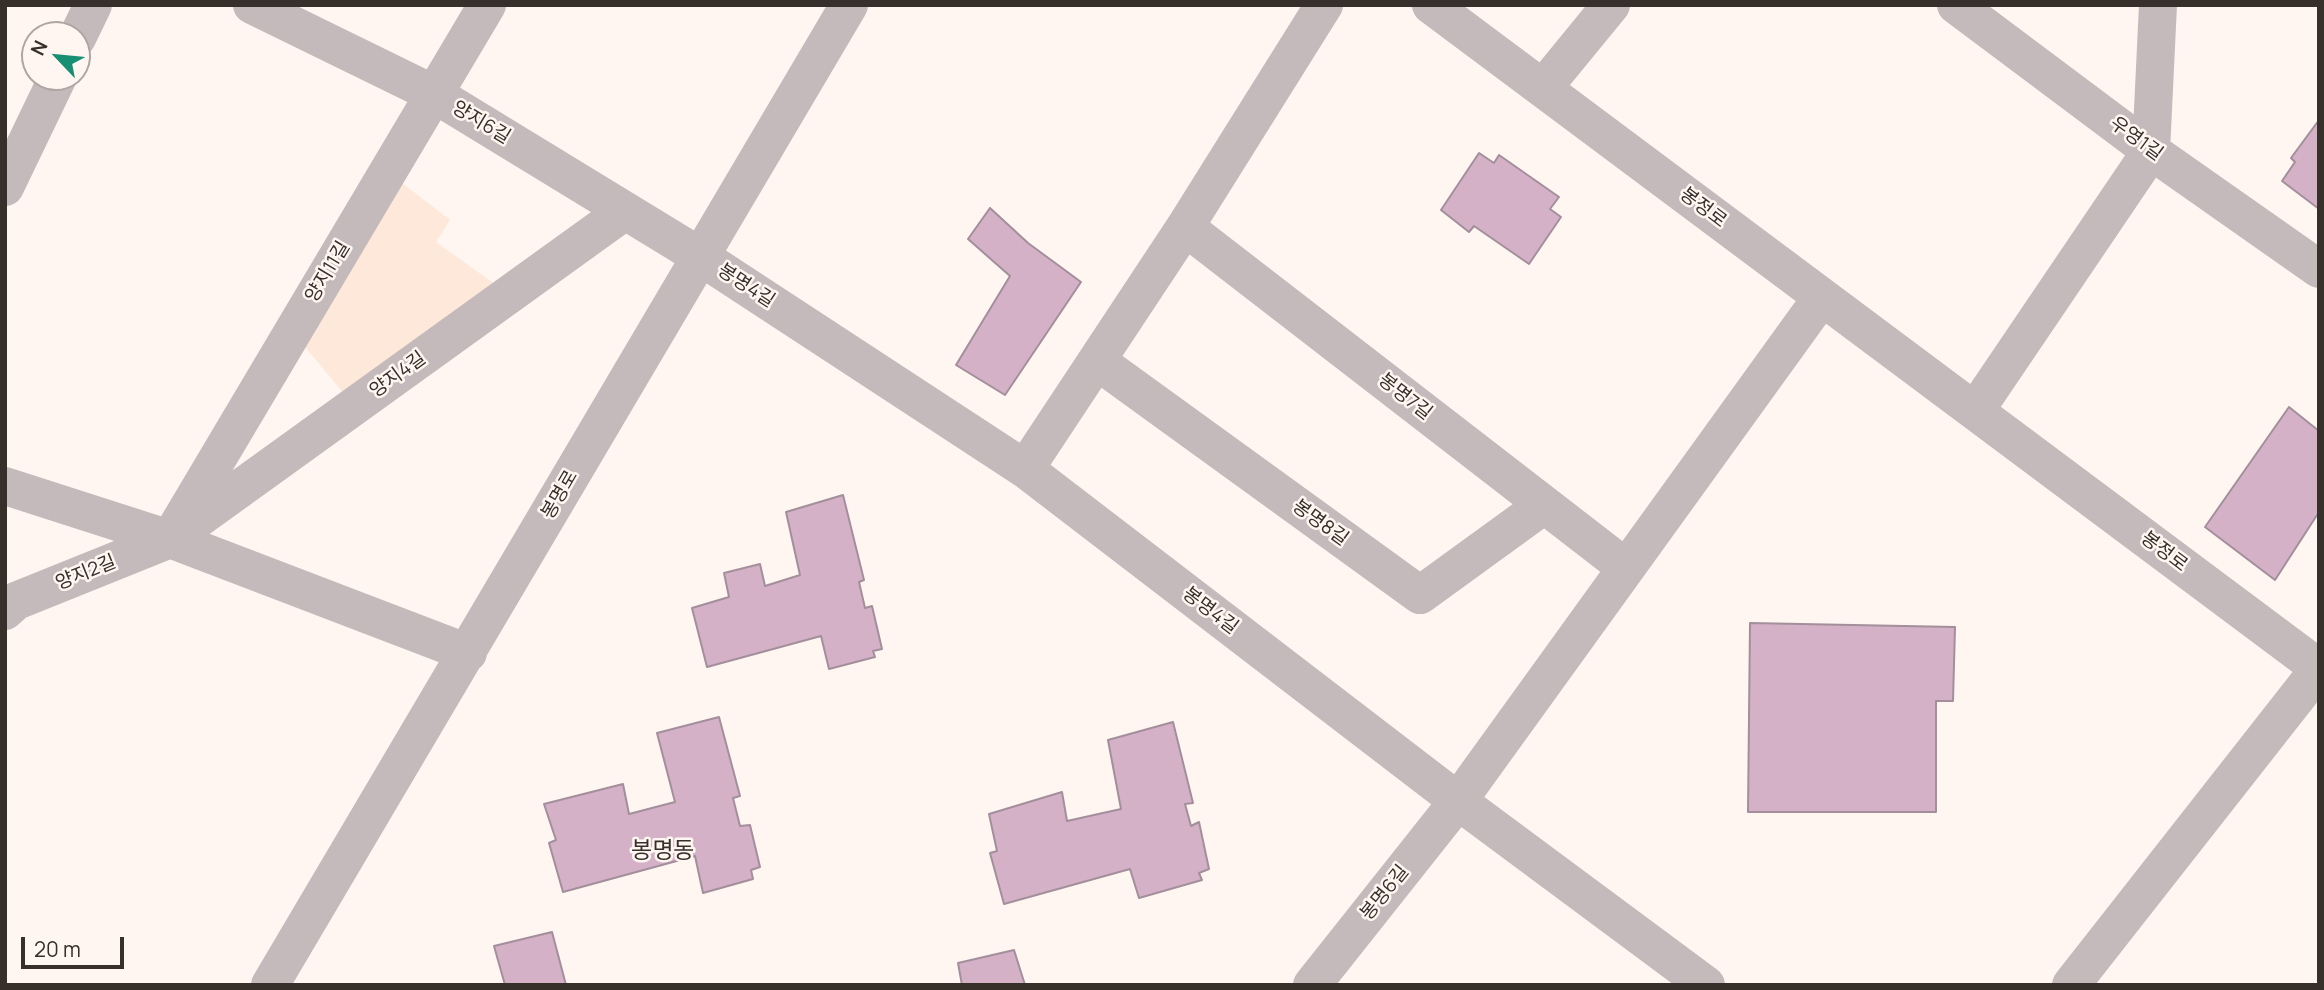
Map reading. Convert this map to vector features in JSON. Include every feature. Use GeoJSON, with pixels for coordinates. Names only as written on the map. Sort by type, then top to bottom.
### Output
{"type":"FeatureCollection","features":[{"type":"Feature","properties":{"kind":"street"},"geometry":{"type":"LineString","coordinates":[[85,21],[93,5]]}},
{"type":"Feature","properties":{"kind":"street","name":"양지6길"},"geometry":{"type":"LineString","coordinates":[[252,5],[434,94],[701,257]]}},
{"type":"Feature","properties":{"kind":"street","name":"양지11길"},"geometry":{"type":"LineString","coordinates":[[170,539],[487,5]]}},
{"type":"Feature","properties":{"kind":"street","name":"봉명로"},"geometry":{"type":"LineString","coordinates":[[270,985],[849,5]]}},
{"type":"Feature","properties":{"kind":"street"},"geometry":{"type":"LineString","coordinates":[[1025,469],[1185,227],[1324,5]]}},
{"type":"Feature","properties":{"kind":"street","name":"봉정로"},"geometry":{"type":"LineString","coordinates":[[1431,5],[2319,668],[2071,985]]}},
{"type":"Feature","properties":{"kind":"street"},"geometry":{"type":"LineString","coordinates":[[1543,88],[1611,5]]}},
{"type":"Feature","properties":{"kind":"street","name":"우영1길"},"geometry":{"type":"LineString","coordinates":[[1956,5],[2151,150],[2319,269]]}},
{"type":"Feature","properties":{"kind":"street"},"geometry":{"type":"LineString","coordinates":[[1975,411],[2151,150],[2158,5]]}},
{"type":"Feature","properties":{"kind":"street"},"geometry":{"type":"LineString","coordinates":[[5,187],[51,91]]}},
{"type":"Feature","properties":{"kind":"street","name":"양지4길"},"geometry":{"type":"LineString","coordinates":[[170,539],[625,211]]}},
{"type":"Feature","properties":{"kind":"street","name":"봉명7길"},"geometry":{"type":"LineString","coordinates":[[1185,227],[1625,567]]}},
{"type":"Feature","properties":{"kind":"street","name":"봉명4길"},"geometry":{"type":"LineString","coordinates":[[701,257],[1025,469],[1458,801],[1706,985]]}},
{"type":"Feature","properties":{"kind":"street"},"geometry":{"type":"LineString","coordinates":[[1458,801],[1822,297]]}},
{"type":"Feature","properties":{"kind":"street","name":"봉명8길"},"geometry":{"type":"LineString","coordinates":[[1097,361],[1420,596],[1544,505]]}},
{"type":"Feature","properties":{"kind":"street"},"geometry":{"type":"LineString","coordinates":[[11,492],[170,539],[468,653]]}},
{"type":"Feature","properties":{"kind":"street","name":"양지2길"},"geometry":{"type":"LineString","coordinates":[[5,611],[16,601],[170,539]]}},
{"type":"Feature","properties":{"kind":"street","name":"봉명6길"},"geometry":{"type":"LineString","coordinates":[[1311,985],[1458,801]]}},
{"type":"Feature","properties":{"kind":"shaded area"},"geometry":{"type":"Polygon","coordinates":[[[402,183],[450,220],[436,242],[496,285],[345,395],[302,343],[402,183]]]}},
{"type":"Feature","properties":{"kind":"building"},"geometry":{"type":"Polygon","coordinates":[[[2319,120],[2319,209],[2282,181],[2295,162],[2291,158],[2319,120]]]}},
{"type":"Feature","properties":{"kind":"building"},"geometry":{"type":"Polygon","coordinates":[[[1479,153],[1494,163],[1499,155],[1559,197],[1550,209],[1561,217],[1529,264],[1474,226],[1469,232],[1441,210],[1479,153]]]}},
{"type":"Feature","properties":{"kind":"building"},"geometry":{"type":"Polygon","coordinates":[[[990,208],[1028,243],[1081,282],[1005,395],[956,365],[1010,276],[968,239],[990,208]]]}},
{"type":"Feature","properties":{"kind":"building"},"geometry":{"type":"Polygon","coordinates":[[[2289,407],[2319,431],[2319,512],[2275,580],[2205,527],[2289,407]]]}},
{"type":"Feature","properties":{"kind":"building"},"geometry":{"type":"Polygon","coordinates":[[[843,495],[864,580],[859,582],[865,608],[872,606],[882,649],[873,651],[875,657],[829,669],[821,636],[707,667],[692,608],[729,597],[724,573],[760,564],[765,586],[800,575],[786,512],[843,495]]]}},
{"type":"Feature","properties":{"kind":"building"},"geometry":{"type":"Polygon","coordinates":[[[1750,623],[1955,627],[1953,701],[1936,701],[1936,812],[1748,812],[1750,623]]]}},
{"type":"Feature","properties":{"kind":"building"},"geometry":{"type":"Polygon","coordinates":[[[719,717],[740,796],[733,798],[740,826],[750,825],[760,867],[751,870],[753,879],[703,893],[695,856],[563,892],[549,843],[556,840],[544,804],[623,784],[629,814],[675,802],[657,733],[719,717]]]}},
{"type":"Feature","properties":{"kind":"building"},"geometry":{"type":"Polygon","coordinates":[[[1173,722],[1193,803],[1185,804],[1191,826],[1199,822],[1209,869],[1199,873],[1202,880],[1139,898],[1130,869],[1004,904],[990,853],[997,851],[989,814],[1062,792],[1067,821],[1121,809],[1108,740],[1173,722]]]}},
{"type":"Feature","properties":{"kind":"building"},"geometry":{"type":"Polygon","coordinates":[[[552,932],[566,985],[505,985],[494,946],[552,932]]]}},
{"type":"Feature","properties":{"kind":"building"},"geometry":{"type":"Polygon","coordinates":[[[1014,950],[1025,985],[962,985],[958,963],[1014,950]]]}},
{"type":"Feature","properties":{"kind":"district","name":"봉명동"},"geometry":{"type":"Point","coordinates":[663,852]}}]}
